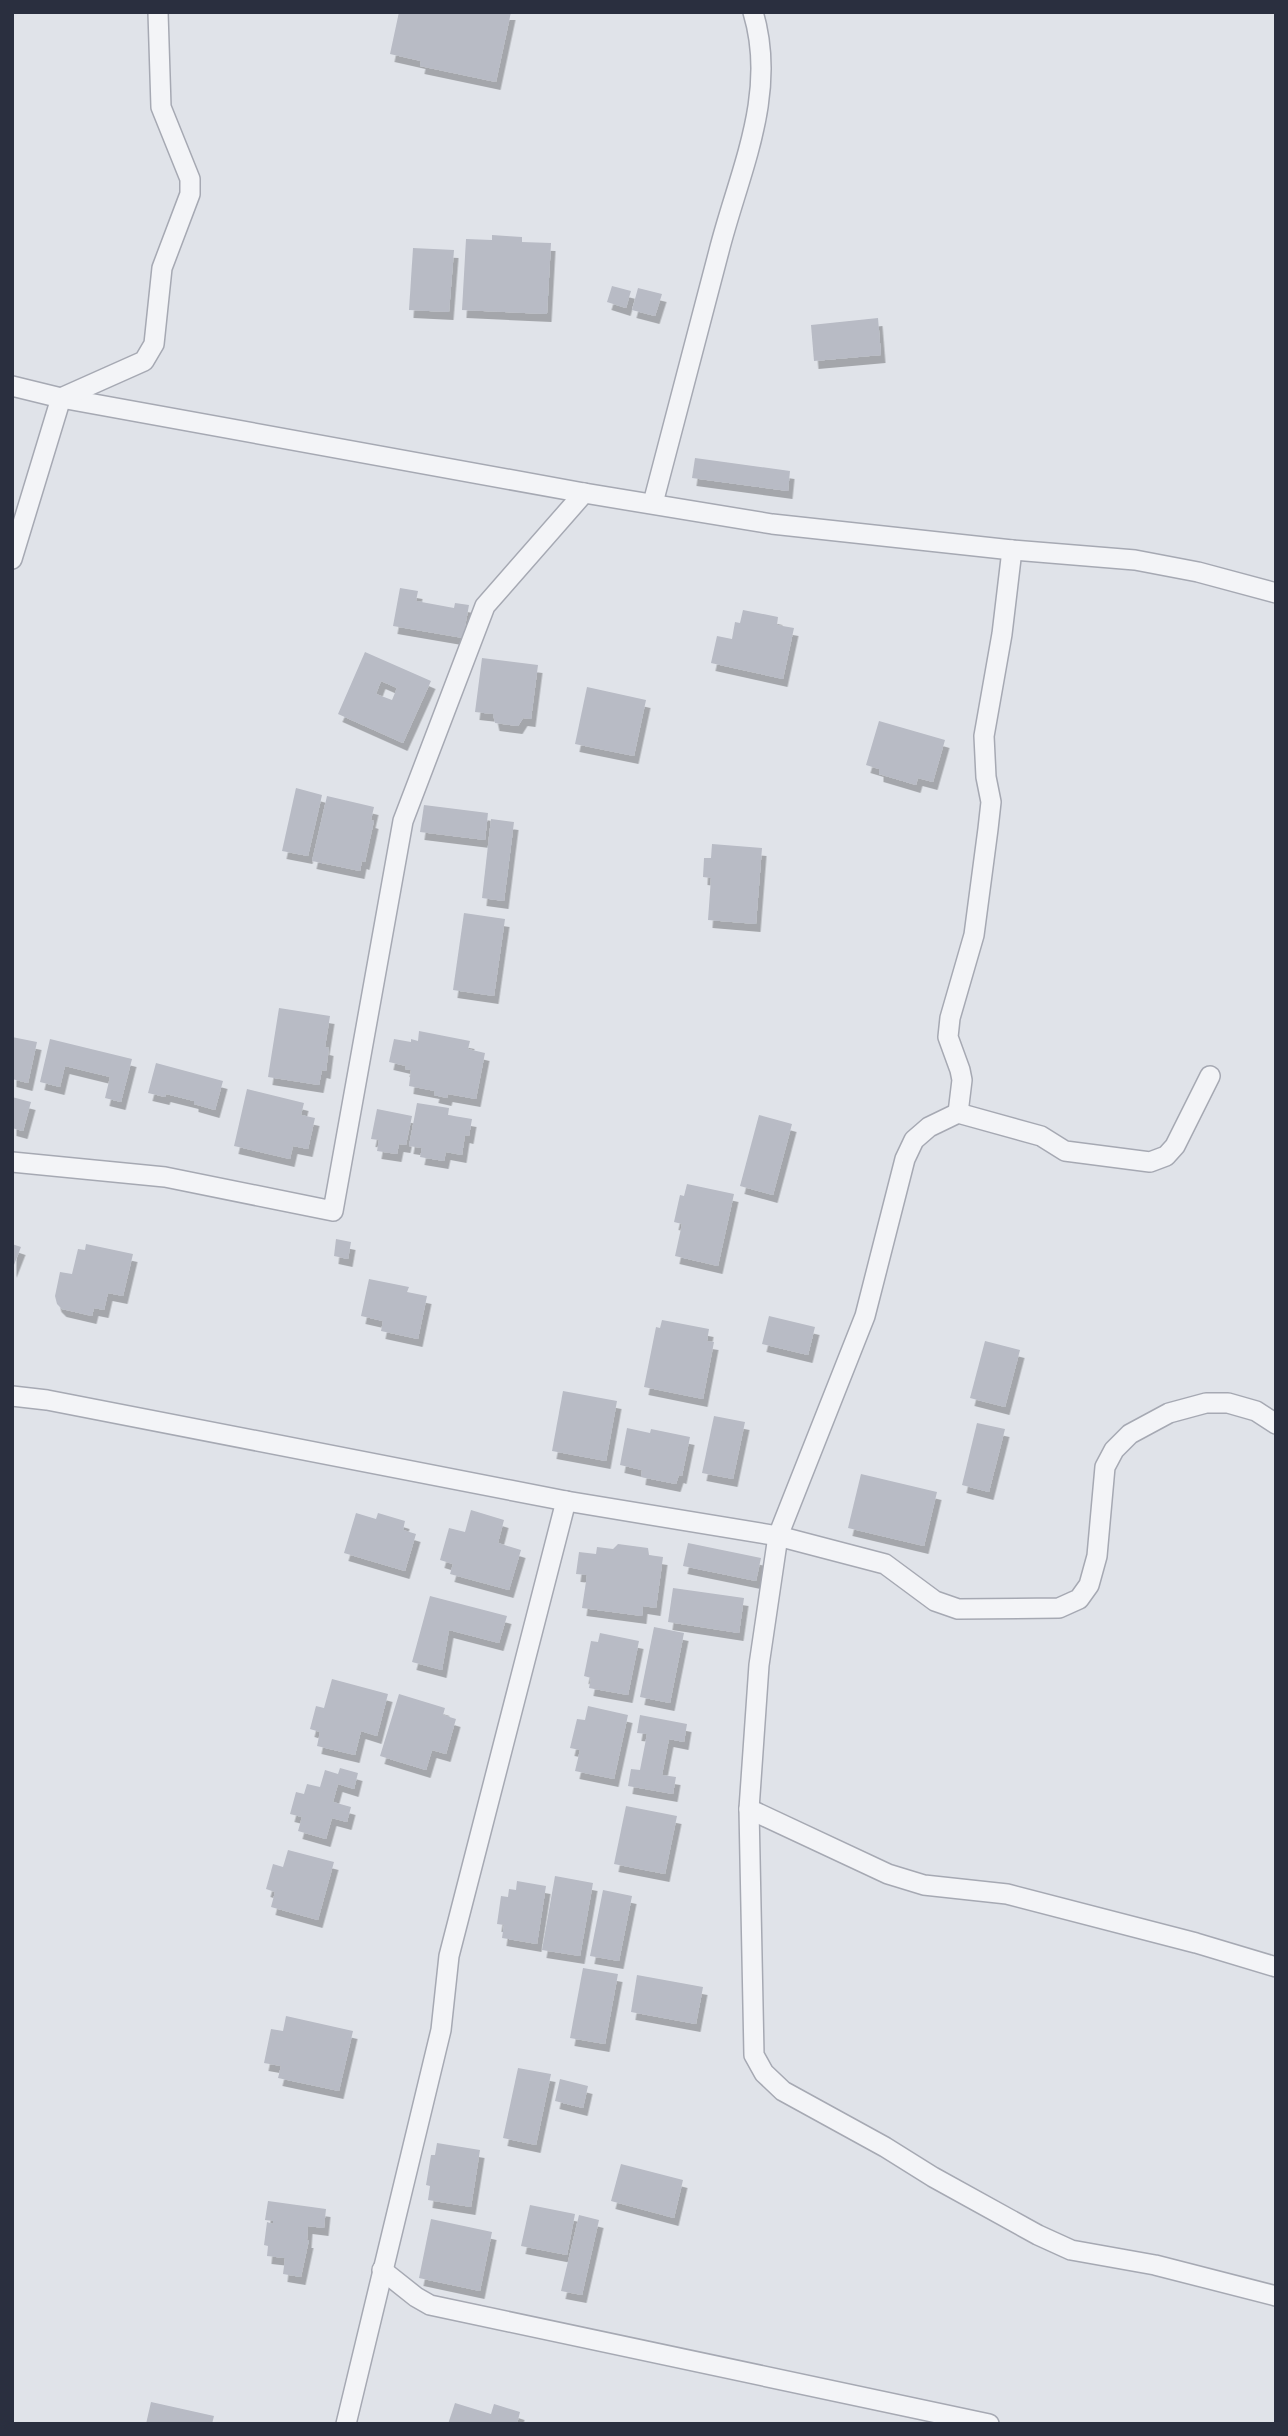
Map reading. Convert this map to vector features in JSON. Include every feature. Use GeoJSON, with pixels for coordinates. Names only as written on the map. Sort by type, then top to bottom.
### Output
{"type":"FeatureCollection","features":[{"type":"Feature","properties":{"kind":"street"},"geometry":{"type":"LineString","coordinates":[[12,559],[61,398],[144,361],[153,344],[162,268],[190,194],[190,179],[160,107],[158,12]]}},
{"type":"Feature","properties":{"kind":"street"},"geometry":{"type":"LineString","coordinates":[[653,503],[724,231],[754,137],[760,106],[761,74],[759,42],[753,12]]}},
{"type":"Feature","properties":{"kind":"street"},"geometry":{"type":"LineString","coordinates":[[12,386],[61,398],[584,493],[772,524],[1012,550],[1135,560],[1198,572],[1276,593]]}},
{"type":"Feature","properties":{"kind":"street"},"geometry":{"type":"LineString","coordinates":[[12,1162],[165,1177],[333,1211],[402,821],[485,606],[584,493]]}},
{"type":"Feature","properties":{"kind":"street"},"geometry":{"type":"LineString","coordinates":[[958,1114],[962,1080],[948,1037],[950,1018],[974,935],[987,842],[990,802],[984,736],[1002,634],[1012,550]]}},
{"type":"Feature","properties":{"kind":"street"},"geometry":{"type":"LineString","coordinates":[[1210,1076],[1175,1146],[1166,1156],[1150,1162],[1065,1151],[1041,1136],[958,1114],[929,1127],[914,1140],[905,1159],[865,1316],[778,1536],[759,1665],[748,1809],[754,2055],[764,2073],[783,2091],[1038,2235],[1071,2250],[1155,2265],[1276,2296]]}},
{"type":"Feature","properties":{"kind":"street"},"geometry":{"type":"LineString","coordinates":[[12,1396],[47,1400],[566,1501],[778,1536],[885,1564],[935,1601],[958,1609],[1059,1608],[1079,1599],[1089,1585],[1097,1556],[1105,1467],[1114,1450],[1130,1434],[1169,1413],[1206,1403],[1228,1403],[1256,1411],[1276,1424]]}},
{"type":"Feature","properties":{"kind":"street"},"geometry":{"type":"LineString","coordinates":[[346,2424],[441,2030],[449,1956],[566,1501]]}},
{"type":"Feature","properties":{"kind":"street"},"geometry":{"type":"LineString","coordinates":[[748,1809],[888,1874],[925,1885],[1007,1894],[1196,1943],[1276,1967]]}},
{"type":"Feature","properties":{"kind":"street"},"geometry":{"type":"LineString","coordinates":[[382,2270],[415,2297],[430,2305],[989,2424]]}},
{"type":"Feature","properties":{"kind":"building"},"geometry":{"type":"Polygon","coordinates":[[[399,12],[511,12],[496,82],[420,66],[421,61],[390,54],[399,12]]]}},
{"type":"Feature","properties":{"kind":"building"},"geometry":{"type":"Polygon","coordinates":[[[492,235],[522,237],[522,242],[551,243],[547,314],[462,310],[466,239],[492,240],[492,235]]]}},
{"type":"Feature","properties":{"kind":"building"},"geometry":{"type":"Polygon","coordinates":[[[413,248],[454,250],[449,312],[409,310],[413,248]]]}},
{"type":"Feature","properties":{"kind":"building"},"geometry":{"type":"Polygon","coordinates":[[[612,286],[631,291],[626,308],[607,302],[612,286]]]}},
{"type":"Feature","properties":{"kind":"building"},"geometry":{"type":"Polygon","coordinates":[[[638,288],[662,294],[655,316],[632,310],[638,288]]]}},
{"type":"Feature","properties":{"kind":"building"},"geometry":{"type":"Polygon","coordinates":[[[878,318],[881,355],[814,361],[811,325],[878,318]]]}},
{"type":"Feature","properties":{"kind":"building"},"geometry":{"type":"Polygon","coordinates":[[[695,458],[790,471],[788,491],[692,478],[695,458]]]}},
{"type":"Feature","properties":{"kind":"building"},"geometry":{"type":"Polygon","coordinates":[[[400,588],[418,591],[416,601],[454,608],[455,603],[469,605],[463,638],[393,626],[400,588]]]}},
{"type":"Feature","properties":{"kind":"building"},"geometry":{"type":"Polygon","coordinates":[[[743,610],[778,617],[777,625],[794,628],[783,679],[711,663],[717,636],[732,639],[735,622],[740,623],[743,610]]]}},
{"type":"Feature","properties":{"kind":"building"},"geometry":{"type":"Polygon","coordinates":[[[365,652],[431,681],[403,743],[338,714],[365,652]],[[381,681],[376,694],[392,700],[397,688],[381,681]]]}},
{"type":"Feature","properties":{"kind":"building"},"geometry":{"type":"Polygon","coordinates":[[[482,658],[538,665],[531,719],[523,718],[518,726],[495,723],[493,714],[475,712],[482,658]]]}},
{"type":"Feature","properties":{"kind":"building"},"geometry":{"type":"Polygon","coordinates":[[[587,687],[646,700],[634,756],[575,744],[587,687]]]}},
{"type":"Feature","properties":{"kind":"building"},"geometry":{"type":"Polygon","coordinates":[[[879,721],[945,740],[933,782],[918,778],[916,785],[879,774],[879,769],[866,765],[879,721]]]}},
{"type":"Feature","properties":{"kind":"building"},"geometry":{"type":"Polygon","coordinates":[[[296,788],[322,795],[308,856],[282,851],[296,788]]]}},
{"type":"Feature","properties":{"kind":"building"},"geometry":{"type":"Polygon","coordinates":[[[327,796],[374,807],[371,820],[374,821],[365,862],[362,861],[360,871],[312,861],[327,796]]]}},
{"type":"Feature","properties":{"kind":"building"},"geometry":{"type":"Polygon","coordinates":[[[424,805],[488,813],[485,840],[420,832],[424,805]]]}},
{"type":"Feature","properties":{"kind":"building"},"geometry":{"type":"Polygon","coordinates":[[[491,819],[514,822],[504,901],[482,898],[491,819]]]}},
{"type":"Feature","properties":{"kind":"building"},"geometry":{"type":"Polygon","coordinates":[[[712,844],[762,848],[756,924],[708,920],[711,878],[703,877],[704,858],[711,858],[712,844]]]}},
{"type":"Feature","properties":{"kind":"building"},"geometry":{"type":"Polygon","coordinates":[[[464,913],[505,919],[494,996],[453,990],[464,913]]]}},
{"type":"Feature","properties":{"kind":"building"},"geometry":{"type":"Polygon","coordinates":[[[279,1008],[330,1016],[325,1047],[329,1048],[326,1071],[322,1070],[319,1085],[268,1077],[279,1008]]]}},
{"type":"Feature","properties":{"kind":"building"},"geometry":{"type":"Polygon","coordinates":[[[419,1031],[470,1041],[468,1049],[485,1053],[476,1099],[448,1094],[447,1098],[434,1095],[435,1091],[409,1086],[411,1070],[389,1062],[394,1039],[418,1041],[419,1031]]]}},
{"type":"Feature","properties":{"kind":"building"},"geometry":{"type":"Polygon","coordinates":[[[12,1037],[37,1042],[28,1083],[12,1079],[12,1037]]]}},
{"type":"Feature","properties":{"kind":"building"},"geometry":{"type":"Polygon","coordinates":[[[50,1039],[132,1059],[121,1102],[105,1098],[110,1077],[65,1066],[60,1087],[40,1082],[50,1039]]]}},
{"type":"Feature","properties":{"kind":"building"},"geometry":{"type":"Polygon","coordinates":[[[156,1063],[223,1081],[215,1110],[194,1104],[194,1101],[148,1093],[156,1063]]]}},
{"type":"Feature","properties":{"kind":"building"},"geometry":{"type":"Polygon","coordinates":[[[247,1089],[304,1103],[301,1115],[315,1118],[308,1149],[293,1146],[290,1159],[234,1146],[247,1089]]]}},
{"type":"Feature","properties":{"kind":"building"},"geometry":{"type":"Polygon","coordinates":[[[12,1097],[31,1102],[23,1131],[12,1128],[12,1097]]]}},
{"type":"Feature","properties":{"kind":"building"},"geometry":{"type":"Polygon","coordinates":[[[417,1103],[449,1108],[448,1115],[472,1119],[469,1136],[465,1135],[462,1155],[446,1152],[444,1161],[420,1157],[422,1148],[409,1146],[417,1103]]]}},
{"type":"Feature","properties":{"kind":"building"},"geometry":{"type":"Polygon","coordinates":[[[377,1109],[412,1116],[406,1145],[399,1144],[397,1154],[377,1151],[379,1140],[371,1139],[377,1109]]]}},
{"type":"Feature","properties":{"kind":"building"},"geometry":{"type":"Polygon","coordinates":[[[759,1115],[792,1124],[773,1195],[740,1186],[759,1115]]]}},
{"type":"Feature","properties":{"kind":"building"},"geometry":{"type":"Polygon","coordinates":[[[687,1184],[734,1194],[718,1266],[675,1256],[682,1224],[674,1222],[680,1195],[684,1196],[687,1184]]]}},
{"type":"Feature","properties":{"kind":"building"},"geometry":{"type":"Polygon","coordinates":[[[336,1239],[351,1242],[348,1259],[334,1256],[336,1239]]]}},
{"type":"Feature","properties":{"kind":"building"},"geometry":{"type":"Polygon","coordinates":[[[12,1244],[21,1247],[12,1270],[12,1244]]]}},
{"type":"Feature","properties":{"kind":"building"},"geometry":{"type":"Polygon","coordinates":[[[86,1244],[133,1254],[123,1296],[108,1293],[104,1310],[94,1308],[92,1316],[62,1309],[55,1296],[60,1272],[72,1274],[78,1249],[85,1250],[86,1244]]]}},
{"type":"Feature","properties":{"kind":"building"},"geometry":{"type":"Polygon","coordinates":[[[369,1279],[409,1287],[407,1292],[427,1296],[418,1339],[381,1331],[383,1321],[361,1316],[369,1279]]]}},
{"type":"Feature","properties":{"kind":"building"},"geometry":{"type":"Polygon","coordinates":[[[769,1316],[815,1327],[808,1355],[762,1344],[769,1316]]]}},
{"type":"Feature","properties":{"kind":"building"},"geometry":{"type":"Polygon","coordinates":[[[662,1320],[709,1329],[707,1341],[714,1342],[703,1399],[644,1387],[656,1327],[660,1328],[662,1320]]]}},
{"type":"Feature","properties":{"kind":"building"},"geometry":{"type":"Polygon","coordinates":[[[985,1341],[1020,1350],[1005,1407],[970,1398],[985,1341]]]}},
{"type":"Feature","properties":{"kind":"building"},"geometry":{"type":"Polygon","coordinates":[[[563,1391],[617,1401],[606,1461],[552,1451],[563,1391]]]}},
{"type":"Feature","properties":{"kind":"building"},"geometry":{"type":"Polygon","coordinates":[[[714,1416],[745,1422],[733,1479],[702,1473],[714,1416]]]}},
{"type":"Feature","properties":{"kind":"building"},"geometry":{"type":"Polygon","coordinates":[[[977,1423],[1005,1429],[989,1492],[962,1485],[977,1423]]]}},
{"type":"Feature","properties":{"kind":"building"},"geometry":{"type":"Polygon","coordinates":[[[627,1428],[650,1433],[651,1429],[690,1437],[682,1476],[679,1475],[676,1484],[641,1477],[642,1470],[620,1465],[627,1428]]]}},
{"type":"Feature","properties":{"kind":"building"},"geometry":{"type":"Polygon","coordinates":[[[861,1474],[937,1492],[924,1546],[848,1528],[861,1474]]]}},
{"type":"Feature","properties":{"kind":"building"},"geometry":{"type":"Polygon","coordinates":[[[471,1510],[504,1520],[498,1543],[521,1550],[509,1590],[450,1574],[453,1564],[440,1560],[449,1528],[465,1532],[471,1510]]]}},
{"type":"Feature","properties":{"kind":"building"},"geometry":{"type":"Polygon","coordinates":[[[356,1513],[376,1519],[378,1513],[405,1521],[403,1530],[416,1534],[405,1571],[344,1553],[356,1513]]]}},
{"type":"Feature","properties":{"kind":"building"},"geometry":{"type":"Polygon","coordinates":[[[688,1543],[761,1558],[756,1581],[683,1566],[688,1543]]]}},
{"type":"Feature","properties":{"kind":"building"},"geometry":{"type":"Polygon","coordinates":[[[618,1544],[648,1548],[649,1555],[663,1557],[656,1608],[643,1606],[642,1616],[582,1608],[587,1575],[576,1574],[579,1552],[596,1554],[597,1547],[613,1549],[618,1544]]]}},
{"type":"Feature","properties":{"kind":"building"},"geometry":{"type":"Polygon","coordinates":[[[673,1588],[744,1598],[739,1633],[668,1622],[673,1588]]]}},
{"type":"Feature","properties":{"kind":"building"},"geometry":{"type":"Polygon","coordinates":[[[430,1596],[507,1616],[499,1643],[449,1630],[442,1670],[412,1662],[430,1596]]]}},
{"type":"Feature","properties":{"kind":"building"},"geometry":{"type":"Polygon","coordinates":[[[654,1627],[684,1633],[670,1703],[640,1697],[654,1627]]]}},
{"type":"Feature","properties":{"kind":"building"},"geometry":{"type":"Polygon","coordinates":[[[600,1633],[639,1641],[628,1695],[589,1688],[591,1678],[584,1676],[591,1641],[598,1642],[600,1633]]]}},
{"type":"Feature","properties":{"kind":"building"},"geometry":{"type":"Polygon","coordinates":[[[332,1679],[388,1694],[377,1736],[361,1731],[355,1755],[317,1746],[320,1732],[310,1729],[316,1706],[324,1708],[332,1679]]]}},
{"type":"Feature","properties":{"kind":"building"},"geometry":{"type":"Polygon","coordinates":[[[399,1694],[445,1708],[443,1715],[456,1719],[446,1754],[432,1750],[426,1770],[380,1756],[399,1694]]]}},
{"type":"Feature","properties":{"kind":"building"},"geometry":{"type":"Polygon","coordinates":[[[588,1706],[628,1715],[614,1779],[575,1771],[580,1750],[570,1748],[577,1719],[585,1720],[588,1706]]]}},
{"type":"Feature","properties":{"kind":"building"},"geometry":{"type":"Polygon","coordinates":[[[640,1715],[687,1724],[684,1742],[669,1739],[662,1775],[676,1777],[673,1794],[628,1786],[631,1769],[640,1770],[647,1734],[637,1733],[640,1715]]]}},
{"type":"Feature","properties":{"kind":"building"},"geometry":{"type":"Polygon","coordinates":[[[340,1768],[358,1773],[354,1789],[338,1784],[333,1802],[351,1807],[347,1822],[332,1818],[326,1839],[298,1831],[302,1817],[290,1814],[296,1792],[304,1794],[307,1784],[320,1787],[325,1770],[338,1774],[340,1768]]]}},
{"type":"Feature","properties":{"kind":"building"},"geometry":{"type":"Polygon","coordinates":[[[626,1806],[677,1816],[665,1874],[614,1864],[626,1806]]]}},
{"type":"Feature","properties":{"kind":"building"},"geometry":{"type":"Polygon","coordinates":[[[288,1850],[334,1862],[318,1920],[271,1907],[275,1892],[266,1889],[273,1864],[283,1867],[288,1850]]]}},
{"type":"Feature","properties":{"kind":"building"},"geometry":{"type":"Polygon","coordinates":[[[555,1876],[593,1883],[580,1956],[542,1950],[555,1876]]]}},
{"type":"Feature","properties":{"kind":"building"},"geometry":{"type":"Polygon","coordinates":[[[517,1881],[546,1886],[537,1944],[502,1938],[504,1925],[497,1924],[501,1896],[508,1897],[509,1889],[516,1890],[517,1881]]]}},
{"type":"Feature","properties":{"kind":"building"},"geometry":{"type":"Polygon","coordinates":[[[603,1890],[632,1896],[619,1961],[590,1956],[603,1890]]]}},
{"type":"Feature","properties":{"kind":"building"},"geometry":{"type":"Polygon","coordinates":[[[583,1968],[618,1974],[605,2044],[570,2038],[583,1968]]]}},
{"type":"Feature","properties":{"kind":"building"},"geometry":{"type":"Polygon","coordinates":[[[637,1975],[703,1987],[696,2024],[631,2012],[637,1975]]]}},
{"type":"Feature","properties":{"kind":"building"},"geometry":{"type":"Polygon","coordinates":[[[286,2016],[353,2031],[339,2091],[278,2078],[281,2066],[264,2063],[271,2029],[283,2031],[286,2016]]]}},
{"type":"Feature","properties":{"kind":"building"},"geometry":{"type":"Polygon","coordinates":[[[518,2068],[551,2074],[536,2145],[503,2138],[518,2068]]]}},
{"type":"Feature","properties":{"kind":"building"},"geometry":{"type":"Polygon","coordinates":[[[560,2079],[588,2086],[583,2108],[555,2101],[560,2079]]]}},
{"type":"Feature","properties":{"kind":"building"},"geometry":{"type":"Polygon","coordinates":[[[437,2143],[480,2150],[471,2207],[428,2200],[430,2186],[426,2185],[431,2155],[435,2155],[437,2143]]]}},
{"type":"Feature","properties":{"kind":"building"},"geometry":{"type":"Polygon","coordinates":[[[621,2164],[683,2180],[674,2218],[611,2201],[621,2164]]]}},
{"type":"Feature","properties":{"kind":"building"},"geometry":{"type":"Polygon","coordinates":[[[268,2201],[326,2209],[324,2228],[308,2226],[309,2240],[301,2277],[283,2274],[285,2258],[267,2256],[268,2246],[264,2245],[267,2222],[273,2224],[273,2221],[265,2220],[268,2201]]]}},
{"type":"Feature","properties":{"kind":"building"},"geometry":{"type":"Polygon","coordinates":[[[530,2205],[575,2214],[567,2255],[521,2246],[530,2205]]]}},
{"type":"Feature","properties":{"kind":"building"},"geometry":{"type":"Polygon","coordinates":[[[579,2215],[599,2220],[582,2295],[561,2291],[579,2215]]]}},
{"type":"Feature","properties":{"kind":"building"},"geometry":{"type":"Polygon","coordinates":[[[431,2219],[492,2232],[480,2291],[419,2278],[431,2219]]]}},
{"type":"Feature","properties":{"kind":"building"},"geometry":{"type":"Polygon","coordinates":[[[151,2402],[214,2416],[212,2424],[146,2424],[151,2402]]]}},
{"type":"Feature","properties":{"kind":"building"},"geometry":{"type":"Polygon","coordinates":[[[455,2403],[491,2414],[494,2404],[520,2412],[517,2424],[448,2424],[455,2403]]]}}]}
